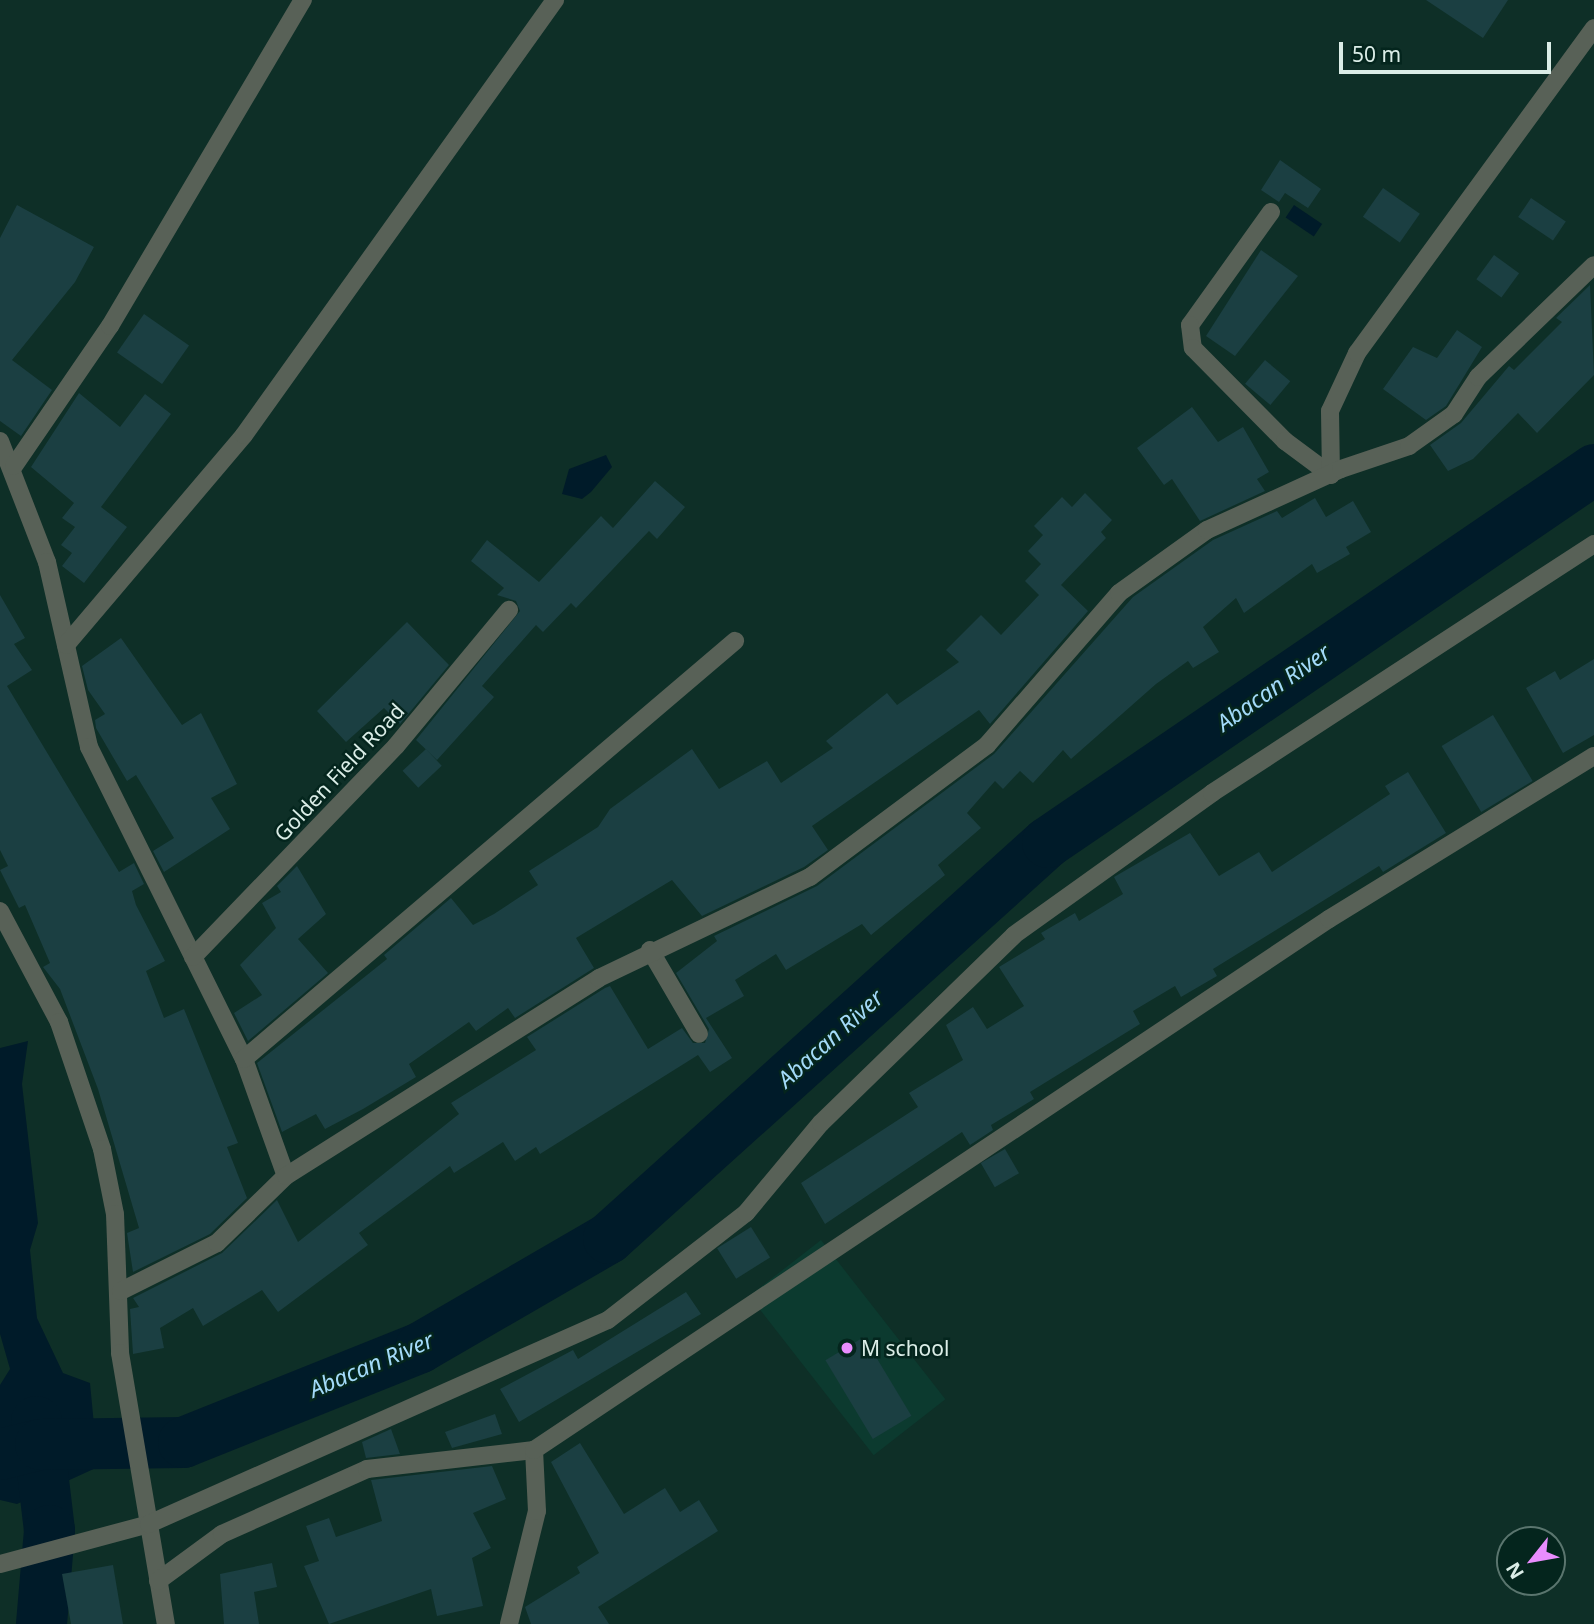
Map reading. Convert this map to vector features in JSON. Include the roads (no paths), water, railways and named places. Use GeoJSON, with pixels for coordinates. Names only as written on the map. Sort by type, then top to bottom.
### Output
{"type":"FeatureCollection","features":[{"type":"Feature","properties":{"kind":"street"},"geometry":{"type":"LineString","coordinates":[[14,466],[110,326],[303,0]]}},
{"type":"Feature","properties":{"kind":"street"},"geometry":{"type":"LineString","coordinates":[[66,645],[244,435],[555,0]]}},
{"type":"Feature","properties":{"kind":"street"},"geometry":{"type":"LineString","coordinates":[[1331,475],[1330,411],[1357,352],[1594,28]]}},
{"type":"Feature","properties":{"kind":"street"},"geometry":{"type":"LineString","coordinates":[[1271,212],[1190,325],[1193,348],[1285,441],[1331,475]]}},
{"type":"Feature","properties":{"kind":"street"},"geometry":{"type":"LineString","coordinates":[[121,1291],[217,1243],[286,1176],[650,950],[810,877],[987,745],[1119,593],[1207,530],[1331,475],[1409,446],[1454,414],[1478,377],[1594,265]]}},
{"type":"Feature","properties":{"kind":"street"},"geometry":{"type":"LineString","coordinates":[[0,441],[14,466],[47,562],[89,747],[244,1059],[286,1176]]}},
{"type":"Feature","properties":{"kind":"street"},"geometry":{"type":"LineString","coordinates":[[0,1564],[148,1515],[608,1320],[746,1213],[821,1123],[1014,935],[1212,793],[1594,544]]}},
{"type":"Feature","properties":{"kind":"street","name":"Golden Field Road"},"geometry":{"type":"LineString","coordinates":[[193,957],[396,746],[509,610]]}},
{"type":"Feature","properties":{"kind":"street"},"geometry":{"type":"LineString","coordinates":[[244,1059],[735,641]]}},
{"type":"Feature","properties":{"kind":"street"},"geometry":{"type":"LineString","coordinates":[[158,1581],[222,1534],[367,1469],[534,1450],[1329,919],[1594,756]]}},
{"type":"Feature","properties":{"kind":"street"},"geometry":{"type":"LineString","coordinates":[[0,911],[33,965],[88,1107],[115,1214],[121,1291],[120,1353],[166,1624]]}},
{"type":"Feature","properties":{"kind":"street"},"geometry":{"type":"LineString","coordinates":[[650,950],[699,1034]]}},
{"type":"Feature","properties":{"kind":"street"},"geometry":{"type":"LineString","coordinates":[[509,1624],[537,1511],[534,1450]]}},
{"type":"Feature","properties":{"kind":"water"},"geometry":{"type":"Polygon","coordinates":[[[1294,205],[1322,224],[1314,236],[1286,217],[1294,205]]]}},
{"type":"Feature","properties":{"kind":"water"},"geometry":{"type":"Polygon","coordinates":[[[606,455],[612,467],[591,492],[582,499],[562,494],[569,469],[606,455]]]}},
{"type":"Feature","properties":{"kind":"water"},"geometry":{"type":"Polygon","coordinates":[[[28,1041],[22,1084],[38,1223],[30,1250],[37,1318],[63,1373],[90,1383],[98,1467],[17,1504],[0,1500],[0,1385],[10,1369],[0,1334],[0,1048],[28,1041]]]}},
{"type":"Feature","properties":{"kind":"waterway","name":"Abacan River"},"geometry":{"type":"LineString","coordinates":[[0,1454],[40,1444],[183,1442],[420,1347],[608,1238],[1047,842],[1594,469]]}},
{"type":"Feature","properties":{"kind":"waterway"},"geometry":{"type":"LineString","coordinates":[[36,1421],[49,1530],[41,1624]]}},
{"type":"Feature","properties":{"kind":"place","name":"M school"},"geometry":{"type":"Point","coordinates":[847,1348]}}]}
